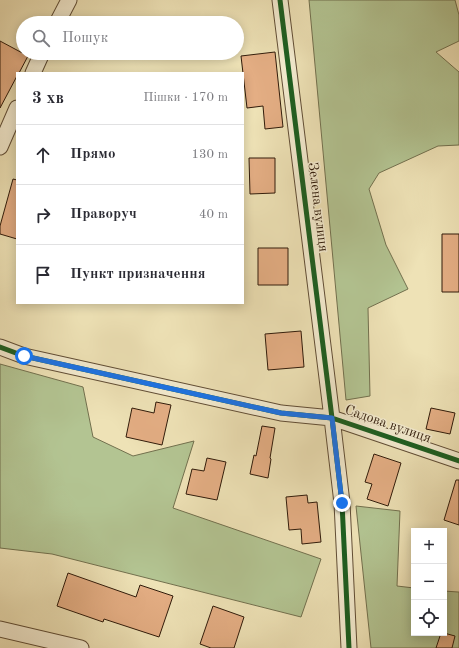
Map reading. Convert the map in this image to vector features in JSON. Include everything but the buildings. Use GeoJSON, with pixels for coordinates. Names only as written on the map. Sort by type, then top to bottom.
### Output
{"type":"FeatureCollection","features":[{"type":"Feature","properties":{"kind":"street"},"geometry":{"type":"LineString","coordinates":[[61,16],[69,0]]}},
{"type":"Feature","properties":{"kind":"street","name":"Зелена вулиця"},"geometry":{"type":"LineString","coordinates":[[280,0],[342,503],[349,648]]}},
{"type":"Feature","properties":{"kind":"street"},"geometry":{"type":"LineString","coordinates":[[32,72],[38,60]]}},
{"type":"Feature","properties":{"kind":"street"},"geometry":{"type":"LineString","coordinates":[[0,147],[16,110]]}},
{"type":"Feature","properties":{"kind":"street","name":"Садова вулиця"},"geometry":{"type":"LineString","coordinates":[[0,347],[24,356],[281,413],[332,418],[459,461]]}},
{"type":"Feature","properties":{"kind":"street"},"geometry":{"type":"LineString","coordinates":[[0,629],[81,648]]}},
{"type":"Feature","properties":{"kind":"green space"},"geometry":{"type":"Polygon","coordinates":[[[309,0],[455,0],[459,15],[459,41],[436,52],[459,72],[459,145],[438,146],[379,173],[369,189],[386,245],[408,289],[368,308],[370,396],[346,400],[309,0]]]}},
{"type":"Feature","properties":{"kind":"green space"},"geometry":{"type":"Polygon","coordinates":[[[0,364],[83,387],[93,437],[133,456],[194,441],[173,508],[321,559],[301,617],[52,554],[0,548],[0,364]]]}},
{"type":"Feature","properties":{"kind":"green space"},"geometry":{"type":"Polygon","coordinates":[[[356,506],[400,511],[397,586],[411,588],[411,636],[447,636],[447,591],[459,592],[459,648],[371,648],[356,506]]]}},
{"type":"Feature","properties":{"kind":"cycle path"},"geometry":{"type":"LineString","coordinates":[[280,0],[342,503],[349,648]]}},
{"type":"Feature","properties":{"kind":"cycle path"},"geometry":{"type":"LineString","coordinates":[[0,347],[24,356],[281,413],[332,418],[459,461]]}},
{"type":"Feature","properties":{"kind":"route"},"geometry":{"type":"LineString","coordinates":[[24,356],[281,413],[332,418],[342,503]]}}]}
